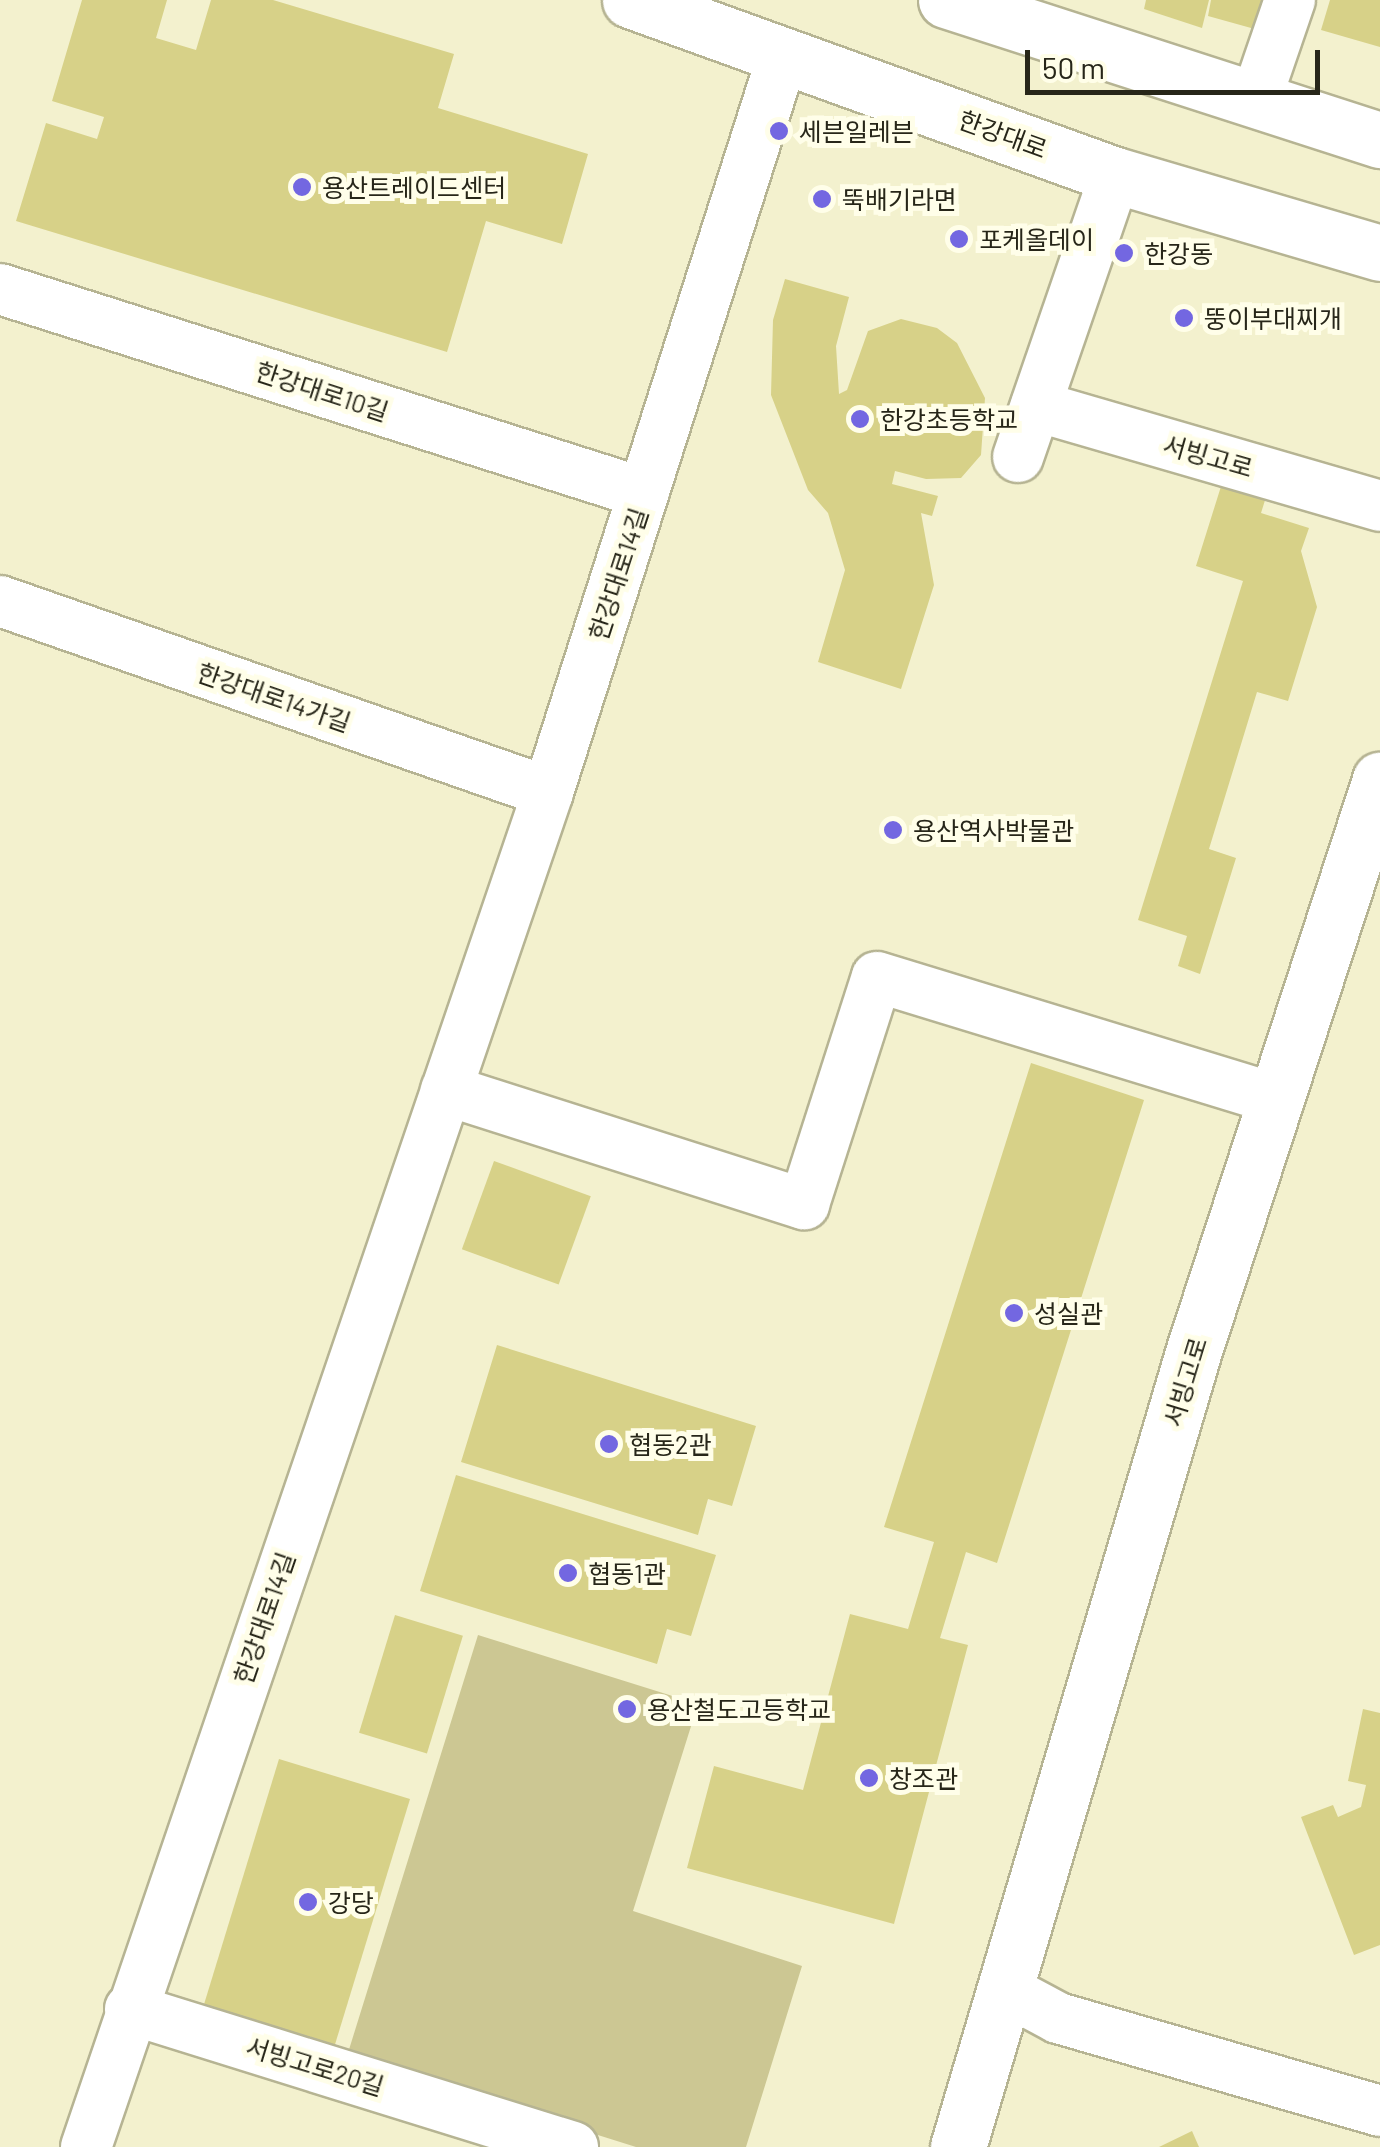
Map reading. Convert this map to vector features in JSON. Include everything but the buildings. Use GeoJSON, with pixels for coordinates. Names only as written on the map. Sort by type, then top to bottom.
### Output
{"type":"FeatureCollection","features":[{"type":"Feature","properties":{"kind":"main road","name":"한강대로"},"geometry":{"type":"LineString","coordinates":[[630,0],[1115,175],[1380,253]]}},
{"type":"Feature","properties":{"kind":"main road"},"geometry":{"type":"LineString","coordinates":[[960,2],[1380,140]]}},
{"type":"Feature","properties":{"kind":"main road"},"geometry":{"type":"LineString","coordinates":[[1308,232],[1380,270]]}},
{"type":"Feature","properties":{"kind":"main road","name":"서빙고로"},"geometry":{"type":"LineString","coordinates":[[958,2147],[1194,1350],[1279,1100],[1380,780]]}},
{"type":"Feature","properties":{"kind":"street"},"geometry":{"type":"LineString","coordinates":[[1255,102],[1290,0]]}},
{"type":"Feature","properties":{"kind":"street","name":"한강대로14길"},"geometry":{"type":"LineString","coordinates":[[86,2147],[548,792],[783,56]]}},
{"type":"Feature","properties":{"kind":"street"},"geometry":{"type":"LineString","coordinates":[[1018,457],[1115,175]]}},
{"type":"Feature","properties":{"kind":"street","name":"한강대로10길"},"geometry":{"type":"LineString","coordinates":[[0,289],[643,493]]}},
{"type":"Feature","properties":{"kind":"street","name":"서빙고로"},"geometry":{"type":"LineString","coordinates":[[1036,406],[1380,506]]}},
{"type":"Feature","properties":{"kind":"street","name":"한강대로14가길"},"geometry":{"type":"LineString","coordinates":[[0,602],[548,792]]}},
{"type":"Feature","properties":{"kind":"street"},"geometry":{"type":"LineString","coordinates":[[446,1090],[804,1204],[877,977],[1279,1100]]}},
{"type":"Feature","properties":{"kind":"street"},"geometry":{"type":"LineString","coordinates":[[1004,1989],[1058,2018],[1380,2112]]}},
{"type":"Feature","properties":{"kind":"street","name":"서빙고로20길"},"geometry":{"type":"LineString","coordinates":[[130,2009],[497,2135],[573,2147]]}},
{"type":"Feature","properties":{"kind":"shaded area"},"geometry":{"type":"Polygon","coordinates":[[[478,1635],[698,1704],[633,1911],[802,1966],[746,2147],[636,2147],[347,2056],[478,1635]]]}},
{"type":"Feature","properties":{"kind":"place","name":"세븐일레븐"},"geometry":{"type":"Point","coordinates":[779,131]}},
{"type":"Feature","properties":{"kind":"place","name":"용산트레이드센터"},"geometry":{"type":"Point","coordinates":[302,187]}},
{"type":"Feature","properties":{"kind":"place","name":"뚝배기라면"},"geometry":{"type":"Point","coordinates":[822,199]}},
{"type":"Feature","properties":{"kind":"place","name":"포케올데이"},"geometry":{"type":"Point","coordinates":[959,239]}},
{"type":"Feature","properties":{"kind":"place","name":"한강동"},"geometry":{"type":"Point","coordinates":[1124,253]}},
{"type":"Feature","properties":{"kind":"place","name":"뚱이부대찌개"},"geometry":{"type":"Point","coordinates":[1184,318]}},
{"type":"Feature","properties":{"kind":"place","name":"한강초등학교"},"geometry":{"type":"Point","coordinates":[860,419]}},
{"type":"Feature","properties":{"kind":"place","name":"용산역사박물관"},"geometry":{"type":"Point","coordinates":[893,830]}},
{"type":"Feature","properties":{"kind":"place","name":"성실관"},"geometry":{"type":"Point","coordinates":[1014,1313]}},
{"type":"Feature","properties":{"kind":"place","name":"협동2관"},"geometry":{"type":"Point","coordinates":[609,1444]}},
{"type":"Feature","properties":{"kind":"place","name":"협동1관"},"geometry":{"type":"Point","coordinates":[568,1573]}},
{"type":"Feature","properties":{"kind":"place","name":"용산철도고등학교"},"geometry":{"type":"Point","coordinates":[627,1709]}},
{"type":"Feature","properties":{"kind":"place","name":"창조관"},"geometry":{"type":"Point","coordinates":[869,1778]}},
{"type":"Feature","properties":{"kind":"place","name":"강당"},"geometry":{"type":"Point","coordinates":[308,1902]}}]}
